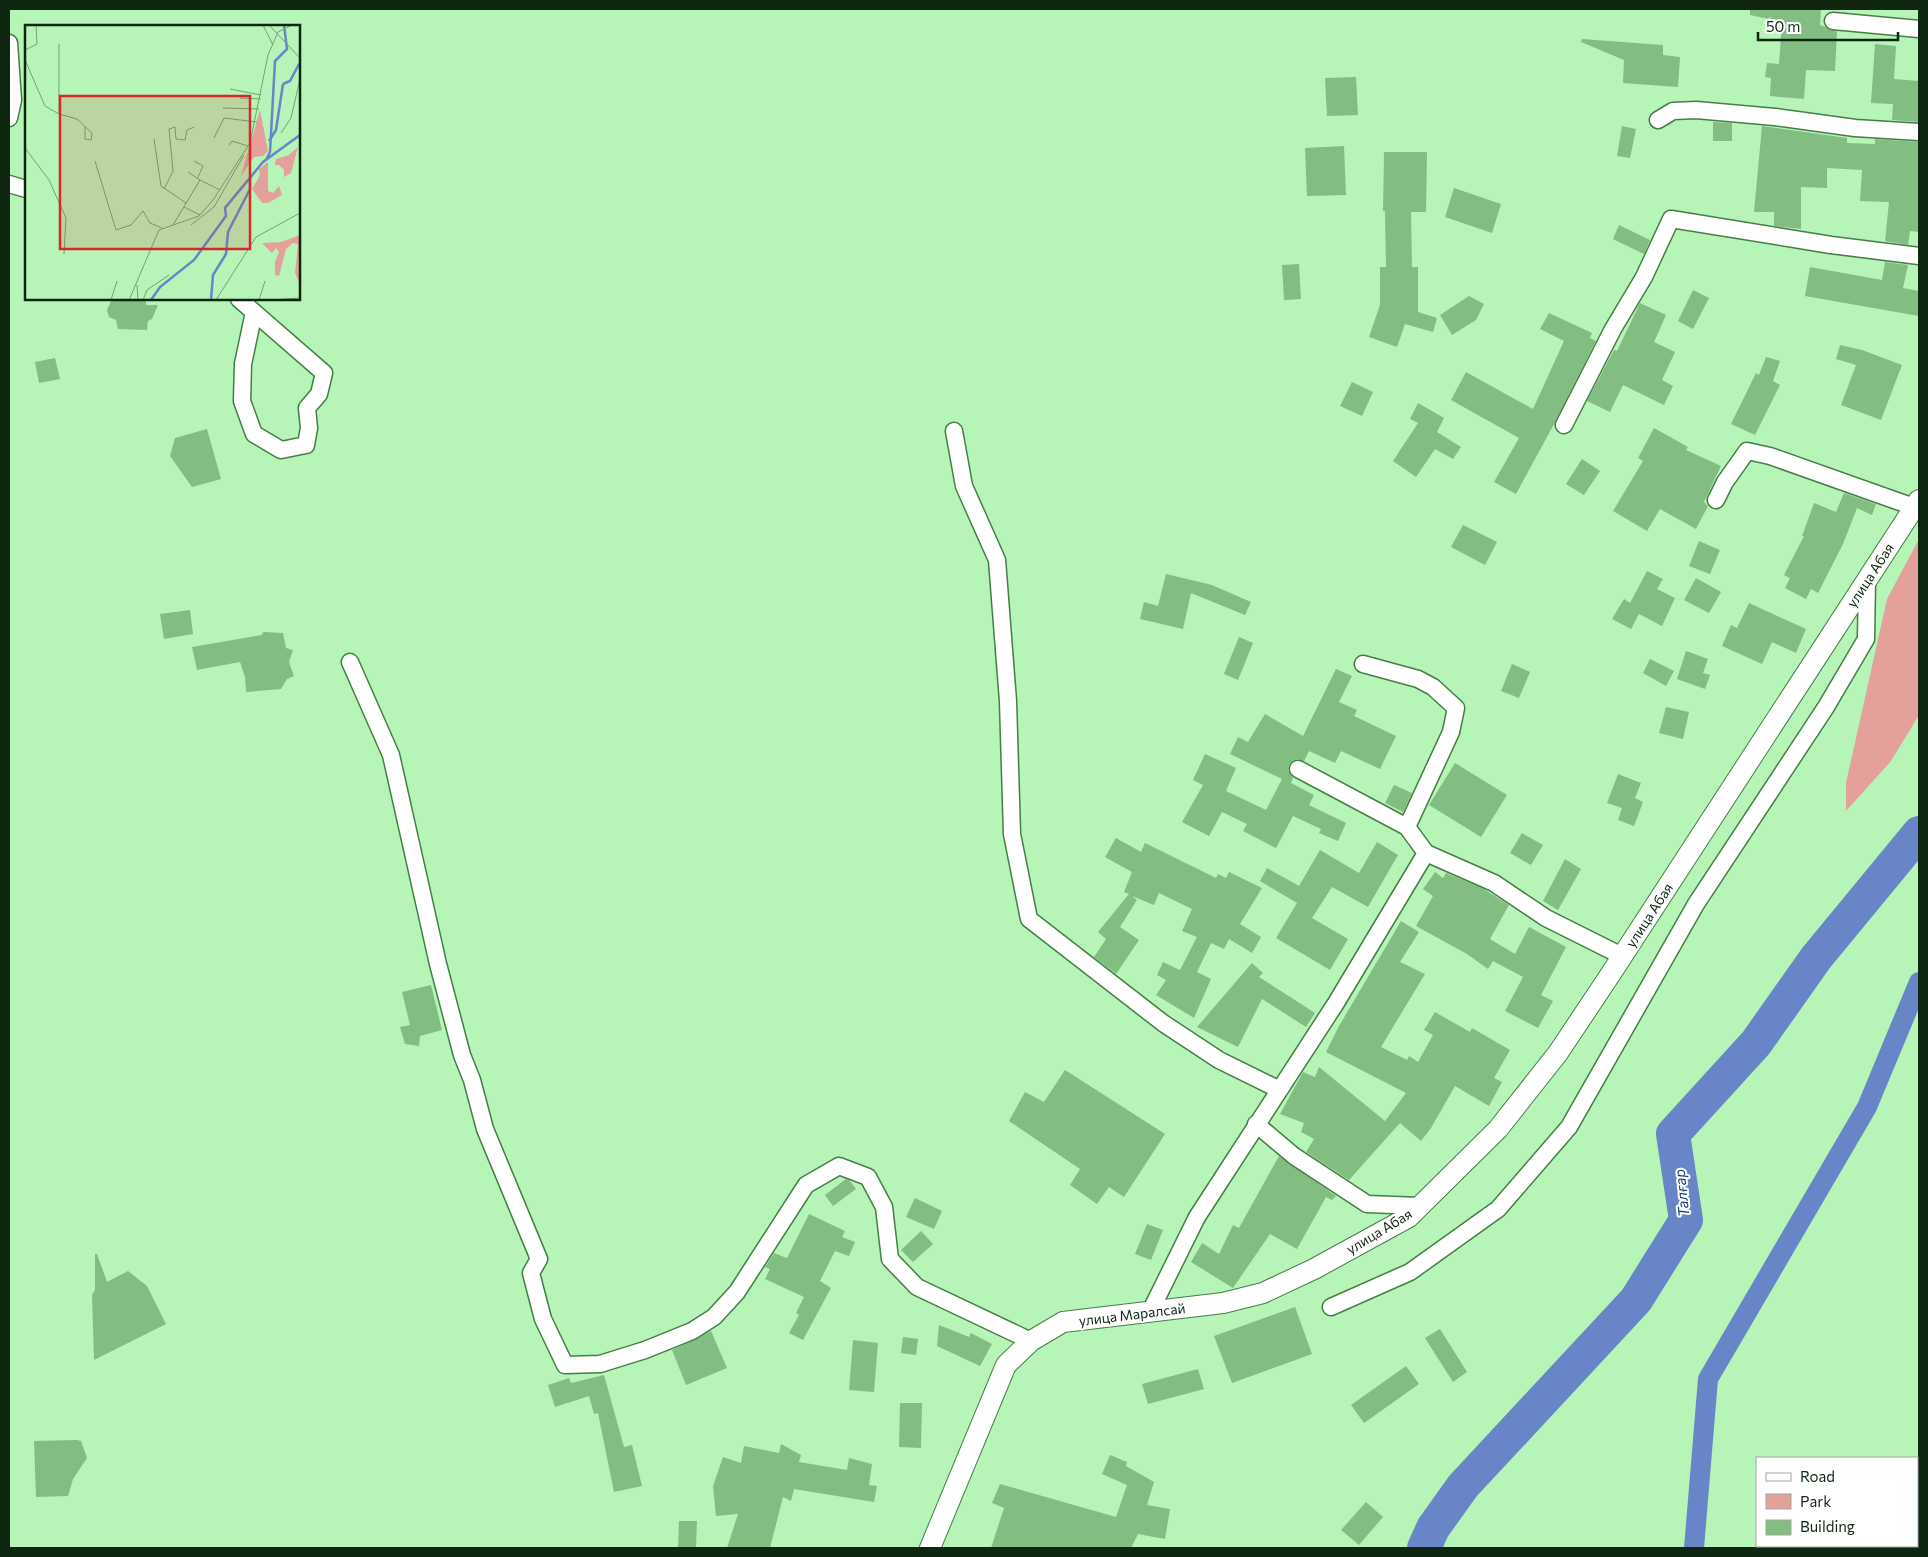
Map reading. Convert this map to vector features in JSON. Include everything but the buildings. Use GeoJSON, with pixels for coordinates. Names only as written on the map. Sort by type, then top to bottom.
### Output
{"type":"FeatureCollection","features":[{"type":"Feature","properties":{"kind":"street"},"geometry":{"type":"LineString","coordinates":[[1834,21],[1919,29]]}},
{"type":"Feature","properties":{"kind":"street"},"geometry":{"type":"LineString","coordinates":[[9,43],[13,100],[9,118]]}},
{"type":"Feature","properties":{"kind":"street"},"geometry":{"type":"LineString","coordinates":[[1658,120],[1672,111],[1696,110],[1775,117],[1855,128],[1919,132]]}},
{"type":"Feature","properties":{"kind":"street"},"geometry":{"type":"LineString","coordinates":[[9,184],[25,189]]}},
{"type":"Feature","properties":{"kind":"street"},"geometry":{"type":"LineString","coordinates":[[1564,425],[1613,329],[1644,277],[1671,219],[1830,245],[1919,256]]}},
{"type":"Feature","properties":{"kind":"street"},"geometry":{"type":"LineString","coordinates":[[240,300],[254,312],[324,374],[319,394],[307,408],[309,428],[306,444],[282,450],[254,434],[242,401],[242,364],[254,312]]}},
{"type":"Feature","properties":{"kind":"street"},"geometry":{"type":"LineString","coordinates":[[954,431],[964,486],[997,560],[1008,701],[1012,834],[1029,919],[1163,1024],[1219,1060],[1278,1089]]}},
{"type":"Feature","properties":{"kind":"street"},"geometry":{"type":"LineString","coordinates":[[1716,500],[1725,482],[1747,451],[1770,456],[1917,504]]}},
{"type":"Feature","properties":{"kind":"street","name":"улица Абая"},"geometry":{"type":"LineString","coordinates":[[1314,1269],[1409,1217],[1498,1129],[1558,1053],[1917,504]]}},
{"type":"Feature","properties":{"kind":"street"},"geometry":{"type":"LineString","coordinates":[[1332,1307],[1410,1272],[1498,1210],[1569,1127],[1696,904],[1826,706],[1866,639],[1867,579]]}},
{"type":"Feature","properties":{"kind":"street"},"geometry":{"type":"LineString","coordinates":[[350,662],[391,754],[438,964],[462,1055],[472,1080],[485,1129],[539,1259],[530,1273],[543,1318],[565,1365],[600,1364],[645,1350],[692,1331],[714,1317],[737,1292],[806,1185],[839,1166],[868,1177],[884,1207],[890,1259],[917,1287],[1031,1341]]}},
{"type":"Feature","properties":{"kind":"street"},"geometry":{"type":"LineString","coordinates":[[1363,664],[1418,679],[1433,687],[1456,708],[1450,732],[1407,827]]}},
{"type":"Feature","properties":{"kind":"street"},"geometry":{"type":"LineString","coordinates":[[1298,769],[1407,827],[1426,853],[1494,883],[1546,918],[1622,956]]}},
{"type":"Feature","properties":{"kind":"street"},"geometry":{"type":"LineString","coordinates":[[1150,1312],[1197,1217],[1278,1089],[1336,1003],[1426,853]]}},
{"type":"Feature","properties":{"kind":"street"},"geometry":{"type":"LineString","coordinates":[[1256,1124],[1294,1156],[1367,1204],[1420,1206]]}},
{"type":"Feature","properties":{"kind":"street","name":"улица Маралсай"},"geometry":{"type":"LineString","coordinates":[[930,1548],[1006,1365],[1031,1341],[1063,1322],[1223,1303],[1263,1293],[1314,1269]]}},
{"type":"Feature","properties":{"kind":"green space"},"geometry":{"type":"Polygon","coordinates":[[[1919,539],[1919,715],[1891,761],[1846,811],[1846,783],[1887,599],[1919,539]]]}},
{"type":"Feature","properties":{"kind":"waterway","name":"Талғар"},"geometry":{"type":"LineString","coordinates":[[1424,1548],[1433,1528],[1463,1486],[1636,1300],[1686,1220],[1673,1134],[1756,1043],[1816,958],[1919,833]]}},
{"type":"Feature","properties":{"kind":"waterway"},"geometry":{"type":"LineString","coordinates":[[1694,1548],[1708,1379],[1867,1107],[1919,982]]}}]}
